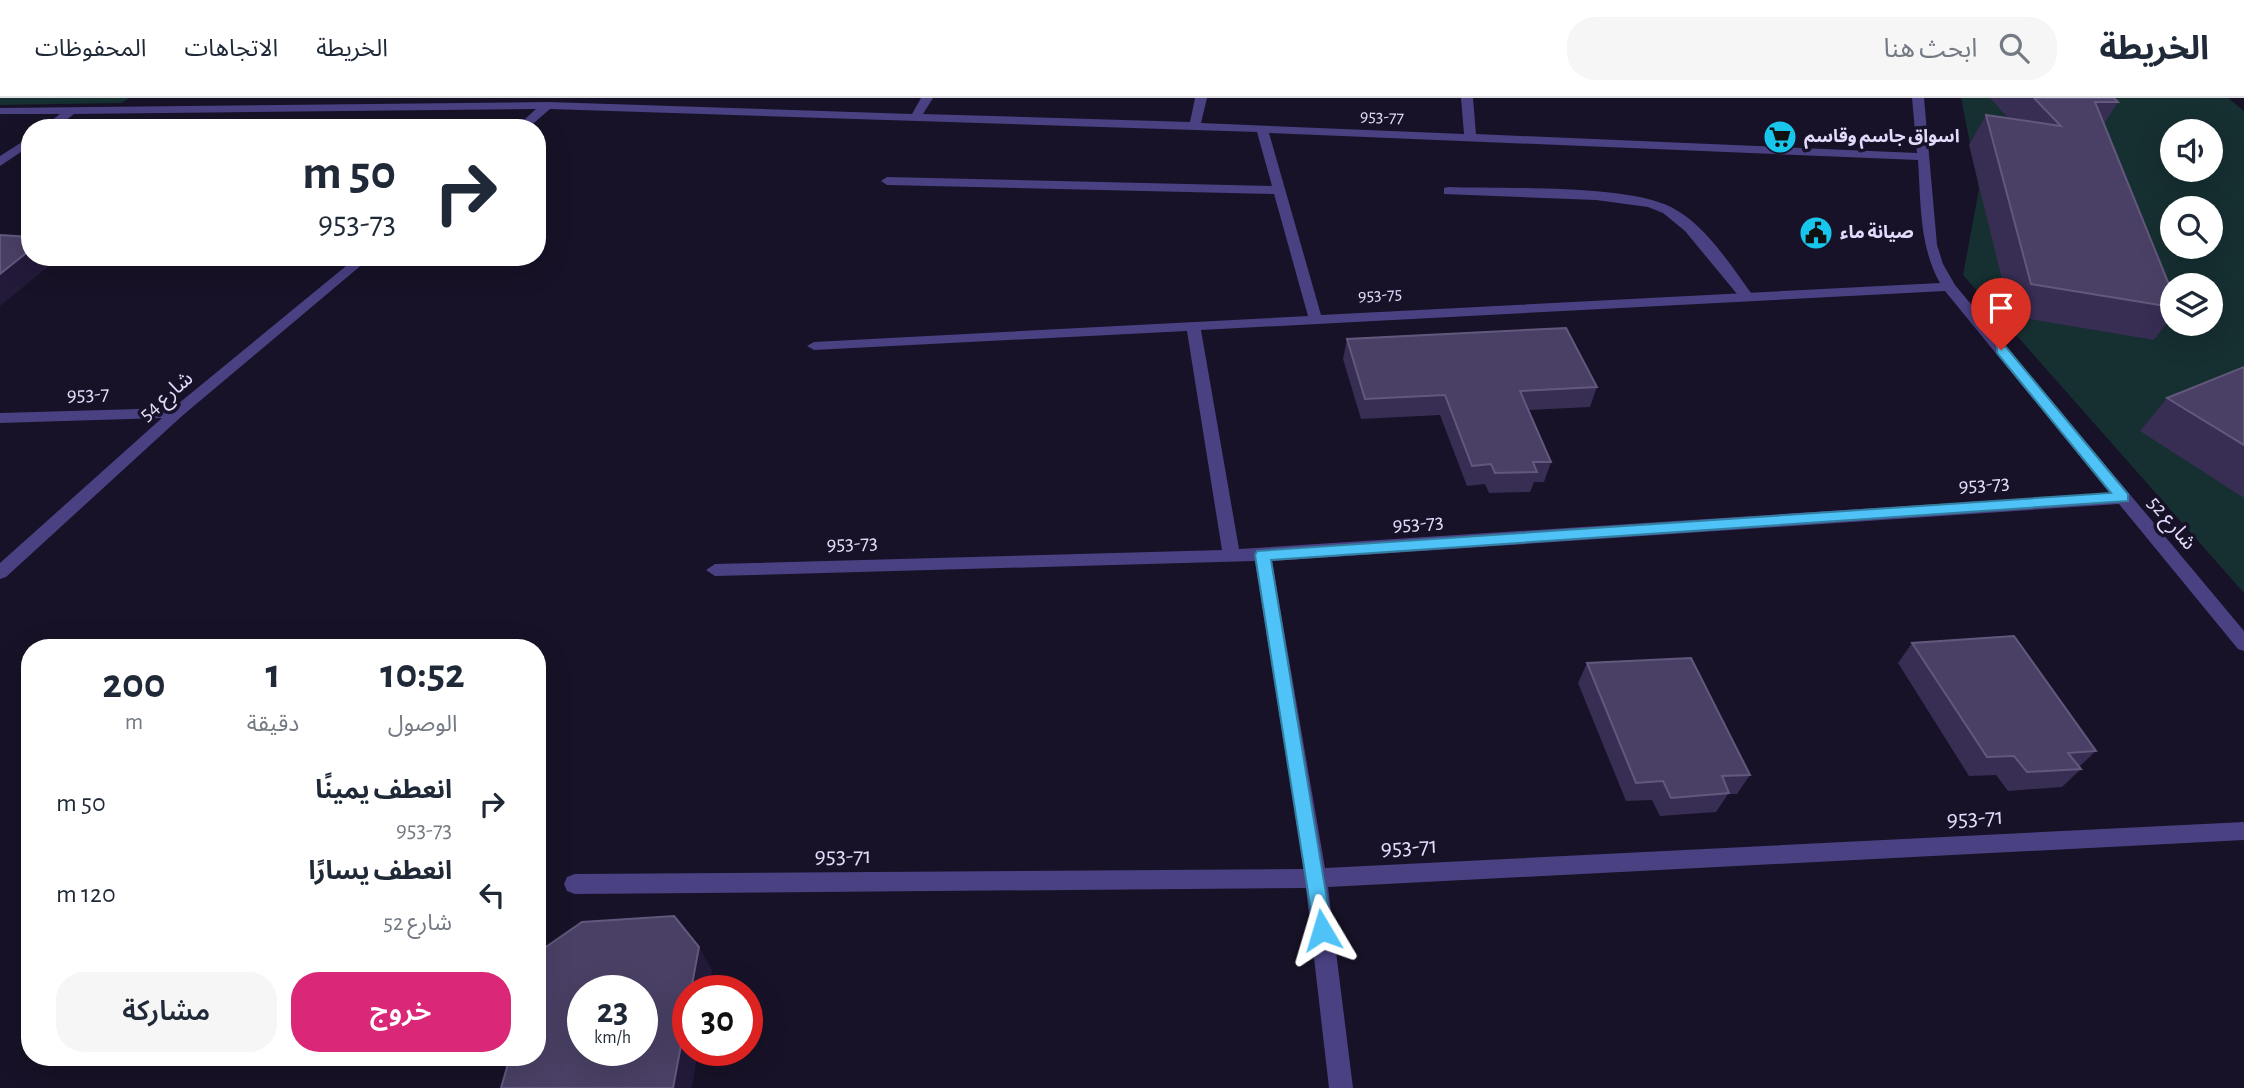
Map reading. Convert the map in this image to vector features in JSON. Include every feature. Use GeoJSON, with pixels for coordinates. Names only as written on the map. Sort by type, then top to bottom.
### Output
{"type":"FeatureCollection","features":[{"type":"Feature","properties":{"kind":"street"},"geometry":{"type":"LineString","coordinates":[[915,118],[927,98]]}},
{"type":"Feature","properties":{"kind":"street"},"geometry":{"type":"LineString","coordinates":[[1195,126],[1201,98]]}},
{"type":"Feature","properties":{"kind":"street"},"geometry":{"type":"LineString","coordinates":[[1467,98],[1470,138]]}},
{"type":"Feature","properties":{"kind":"street","name":"شارع 52"},"geometry":{"type":"LineString","coordinates":[[1918,98],[1931,246],[1936,264],[1949,287],[2244,644]]}},
{"type":"Feature","properties":{"kind":"street"},"geometry":{"type":"LineString","coordinates":[[531,119],[551,102]]}},
{"type":"Feature","properties":{"kind":"street","name":"953-77"},"geometry":{"type":"LineString","coordinates":[[0,111],[551,102],[1923,157]]}},
{"type":"Feature","properties":{"kind":"street"},"geometry":{"type":"LineString","coordinates":[[60,119],[72,110]]}},
{"type":"Feature","properties":{"kind":"street"},"geometry":{"type":"LineString","coordinates":[[1262,129],[1315,318]]}},
{"type":"Feature","properties":{"kind":"street"},"geometry":{"type":"LineString","coordinates":[[0,162],[21,147]]}},
{"type":"Feature","properties":{"kind":"street"},"geometry":{"type":"LineString","coordinates":[[887,181],[1279,190]]}},
{"type":"Feature","properties":{"kind":"street"},"geometry":{"type":"LineString","coordinates":[[1448,191],[1633,200],[1666,209],[1701,241],[1747,297]]}},
{"type":"Feature","properties":{"kind":"street","name":"شارع 54"},"geometry":{"type":"LineString","coordinates":[[0,573],[177,413],[354,266]]}},
{"type":"Feature","properties":{"kind":"street","name":"953-75"},"geometry":{"type":"LineString","coordinates":[[814,346],[1949,287]]}},
{"type":"Feature","properties":{"kind":"street"},"geometry":{"type":"LineString","coordinates":[[1193,325],[1232,556]]}},
{"type":"Feature","properties":{"kind":"street","name":"953-7"},"geometry":{"type":"LineString","coordinates":[[0,418],[177,413]]}},
{"type":"Feature","properties":{"kind":"street","name":"953-73"},"geometry":{"type":"LineString","coordinates":[[715,570],[1263,555],[2123,498]]}},
{"type":"Feature","properties":{"kind":"street"},"geometry":{"type":"LineString","coordinates":[[1263,555],[1316,878],[1341,1088]]}},
{"type":"Feature","properties":{"kind":"street","name":"953-71"},"geometry":{"type":"LineString","coordinates":[[575,884],[1316,878],[2244,831]]}},
{"type":"Feature","properties":{"kind":"green space"},"geometry":{"type":"Polygon","coordinates":[[[0,98],[129,98],[122,103],[0,105],[0,98]]]}},
{"type":"Feature","properties":{"kind":"green space"},"geometry":{"type":"Polygon","coordinates":[[[1961,98],[2228,98],[2244,111],[2244,593],[1963,275],[1979,189],[1961,98]]]}},
{"type":"Feature","properties":{"kind":"building"},"geometry":{"type":"Polygon","coordinates":[[[2034,98],[2114,98],[2118,102],[2095,102],[2164,273],[2160,273],[2160,305],[2031,284],[1986,115],[2061,126],[2034,98]]]}},
{"type":"Feature","properties":{"kind":"building"},"geometry":{"type":"Polygon","coordinates":[[[0,235],[21,236],[21,257],[0,274],[0,235]]]}},
{"type":"Feature","properties":{"kind":"building"},"geometry":{"type":"Polygon","coordinates":[[[1566,328],[1597,387],[1520,391],[1551,462],[1533,462],[1537,472],[1495,473],[1491,464],[1472,466],[1445,395],[1365,399],[1347,339],[1566,328]]]}},
{"type":"Feature","properties":{"kind":"building"},"geometry":{"type":"Polygon","coordinates":[[[2244,367],[2244,445],[2167,398],[2244,367]]]}},
{"type":"Feature","properties":{"kind":"building"},"geometry":{"type":"Polygon","coordinates":[[[2014,636],[2096,751],[2068,753],[2081,769],[2027,772],[2014,756],[1987,757],[1912,643],[2014,636]]]}},
{"type":"Feature","properties":{"kind":"building"},"geometry":{"type":"Polygon","coordinates":[[[1691,658],[1750,775],[1722,776],[1729,793],[1671,798],[1663,781],[1636,783],[1587,663],[1691,658]]]}},
{"type":"Feature","properties":{"kind":"building"},"geometry":{"type":"Polygon","coordinates":[[[674,916],[699,947],[694,975],[672,975],[672,1066],[677,1066],[673,1088],[501,1088],[507,1066],[546,1066],[546,947],[582,922],[674,916]]]}},
{"type":"Feature","properties":{"kind":"place","name":"اسواق جاسم وقاسم"},"geometry":{"type":"Point","coordinates":[1780,137]}},
{"type":"Feature","properties":{"kind":"place","name":"صيانة ماء"},"geometry":{"type":"Point","coordinates":[1816,233]}},
{"type":"Feature","properties":{"kind":"route"},"geometry":{"type":"LineString","coordinates":[[1322,930],[1316,878],[1263,555],[2123,498],[2001,350]]}}]}
